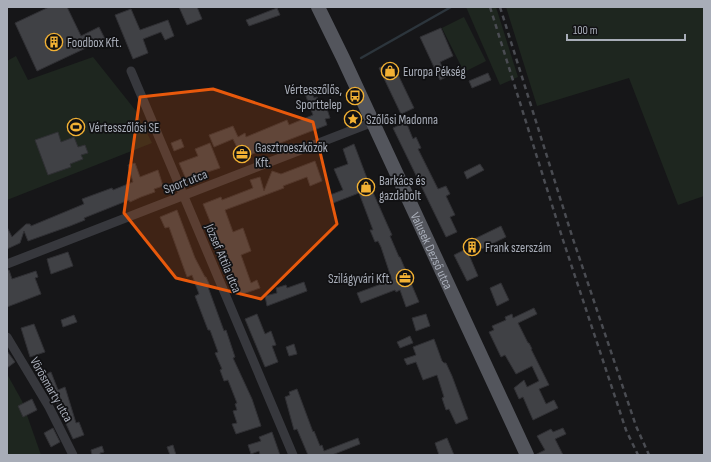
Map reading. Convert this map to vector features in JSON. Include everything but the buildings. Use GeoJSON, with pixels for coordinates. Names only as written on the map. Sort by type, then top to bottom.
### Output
{"type":"FeatureCollection","features":[{"type":"Feature","properties":{"kind":"main road","name":"Valusek Dezső utca"},"geometry":{"type":"LineString","coordinates":[[318,7],[373,122],[527,455]]}},
{"type":"Feature","properties":{"kind":"street","name":"József Attila utca"},"geometry":{"type":"LineString","coordinates":[[131,71],[293,455]]}},
{"type":"Feature","properties":{"kind":"street","name":"Sport utca"},"geometry":{"type":"LineString","coordinates":[[7,264],[373,122]]}},
{"type":"Feature","properties":{"kind":"street","name":"Vörösmarty utca"},"geometry":{"type":"LineString","coordinates":[[7,338],[49,407],[73,455]]}},
{"type":"Feature","properties":{"kind":"highlighted area"},"geometry":{"type":"Polygon","coordinates":[[[213,89],[313,122],[337,224],[261,299],[176,278],[124,213],[140,97],[213,89]]]}},
{"type":"Feature","properties":{"kind":"shaded area"},"geometry":{"type":"Polygon","coordinates":[[[466,7],[496,7],[518,77],[500,85],[466,7]]]}},
{"type":"Feature","properties":{"kind":"shaded area"},"geometry":{"type":"Polygon","coordinates":[[[506,7],[704,7],[704,196],[678,205],[629,78],[537,106],[506,7]]]}},
{"type":"Feature","properties":{"kind":"shaded area"},"geometry":{"type":"Polygon","coordinates":[[[464,17],[486,61],[464,72],[442,28],[464,17]]]}},
{"type":"Feature","properties":{"kind":"shaded area","name":"Vértesszőlősi SE"},"geometry":{"type":"Polygon","coordinates":[[[16,56],[28,80],[93,57],[136,111],[152,143],[7,200],[7,61],[16,56]]]}},
{"type":"Feature","properties":{"kind":"shaded area"},"geometry":{"type":"Polygon","coordinates":[[[7,374],[22,401],[41,455],[7,455],[7,374]]]}},
{"type":"Feature","properties":{"kind":"waterway"},"geometry":{"type":"LineString","coordinates":[[361,58],[451,7]]}},
{"type":"Feature","properties":{"kind":"railway"},"geometry":{"type":"LineString","coordinates":[[490,7],[563,240],[626,430],[638,455]]}},
{"type":"Feature","properties":{"kind":"railway"},"geometry":{"type":"LineString","coordinates":[[500,7],[572,236],[636,426],[649,455]]}},
{"type":"Feature","properties":{"kind":"place","name":"Foodbox Kft."},"geometry":{"type":"Point","coordinates":[54,42]}},
{"type":"Feature","properties":{"kind":"place","name":"Europa Pékség"},"geometry":{"type":"Point","coordinates":[390,71]}},
{"type":"Feature","properties":{"kind":"place","name":"Vértesszőlős, Sporttelep"},"geometry":{"type":"Point","coordinates":[355,96]}},
{"type":"Feature","properties":{"kind":"place","name":"Szőlősi Madonna"},"geometry":{"type":"Point","coordinates":[353,119]}},
{"type":"Feature","properties":{"kind":"place","name":"Vértesszőlősi SE"},"geometry":{"type":"Point","coordinates":[76,127]}},
{"type":"Feature","properties":{"kind":"place","name":"Gasztroeszközök Kft."},"geometry":{"type":"Point","coordinates":[242,154]}},
{"type":"Feature","properties":{"kind":"place","name":"Barkács és gazdabolt"},"geometry":{"type":"Point","coordinates":[366,187]}},
{"type":"Feature","properties":{"kind":"place","name":"Frank szerszám"},"geometry":{"type":"Point","coordinates":[472,247]}},
{"type":"Feature","properties":{"kind":"place","name":"Szilágyvári Kft."},"geometry":{"type":"Point","coordinates":[405,278]}}]}
